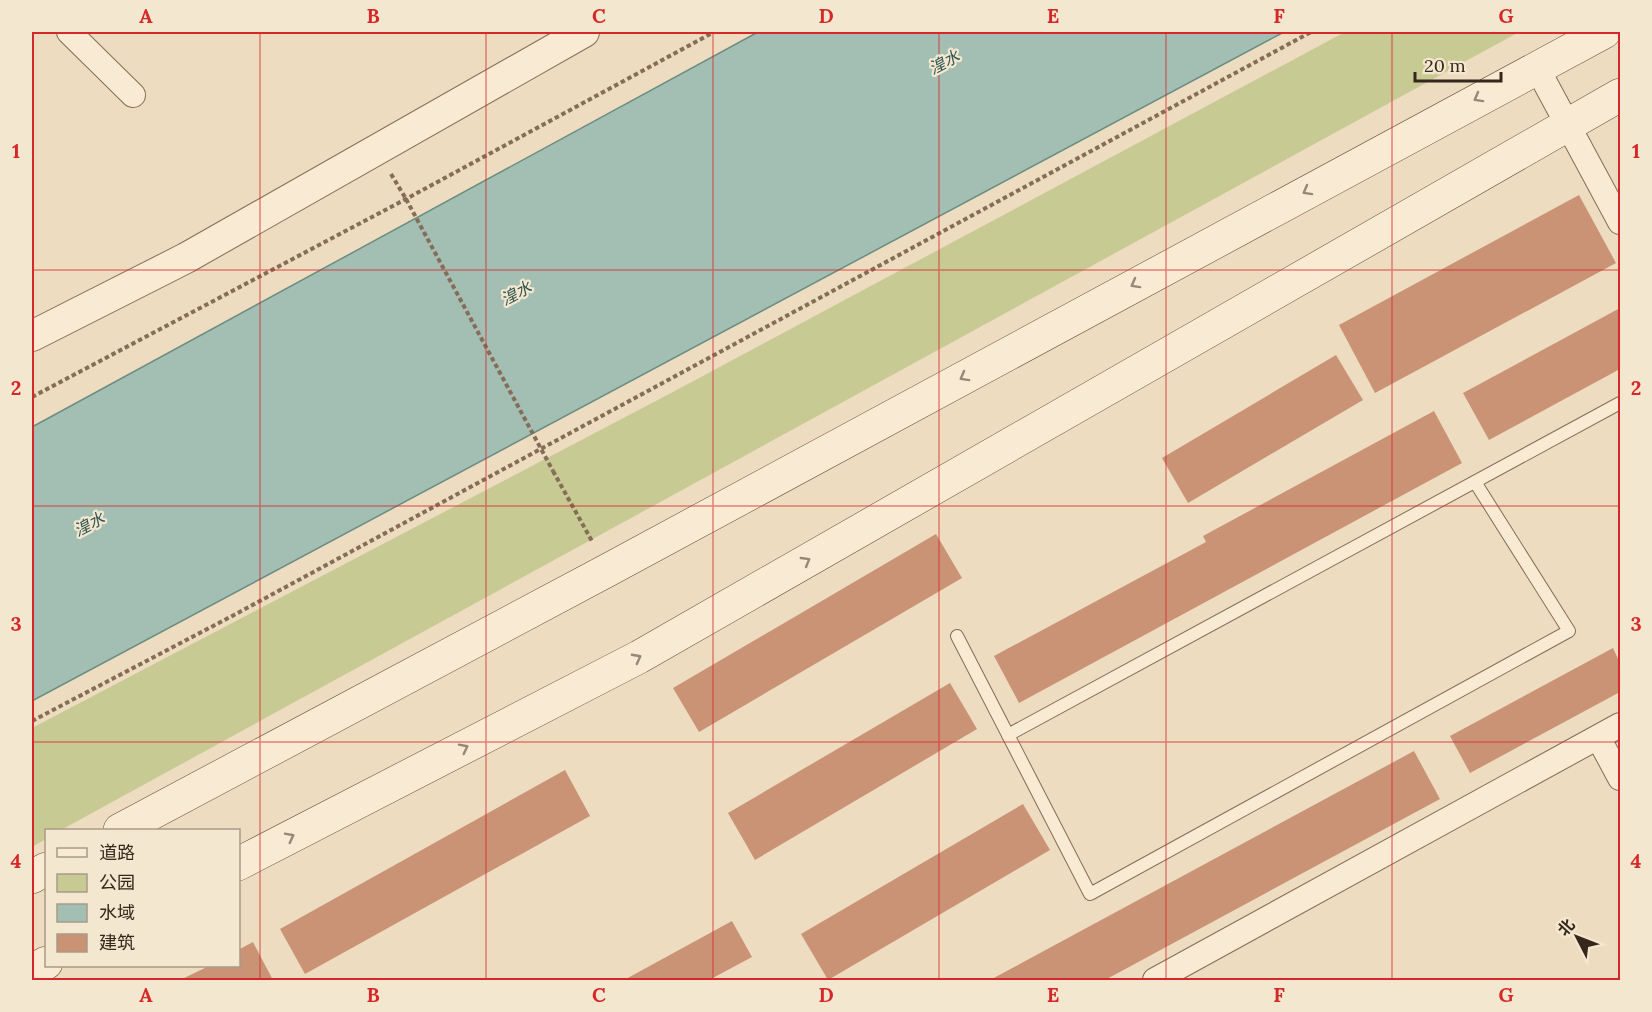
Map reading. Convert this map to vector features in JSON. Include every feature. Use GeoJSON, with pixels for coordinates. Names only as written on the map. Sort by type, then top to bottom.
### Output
{"type":"FeatureCollection","features":[{"type":"Feature","properties":{"kind":"main road"},"geometry":{"type":"LineString","coordinates":[[124,829],[608,570],[1536,66],[1604,32]]}},
{"type":"Feature","properties":{"kind":"main road"},"geometry":{"type":"LineString","coordinates":[[240,863],[639,657],[1620,95]]}},
{"type":"Feature","properties":{"kind":"street"},"geometry":{"type":"LineString","coordinates":[[69,32],[134,95]]}},
{"type":"Feature","properties":{"kind":"street"},"geometry":{"type":"LineString","coordinates":[[32,336],[186,258],[584,32]]}},
{"type":"Feature","properties":{"kind":"street"},"geometry":{"type":"LineString","coordinates":[[1536,66],[1620,222]]}},
{"type":"Feature","properties":{"kind":"street"},"geometry":{"type":"LineString","coordinates":[[1155,981],[1599,739],[1620,725]]}},
{"type":"Feature","properties":{"kind":"street"},"geometry":{"type":"LineString","coordinates":[[1599,739],[1620,778]]}},
{"type":"Feature","properties":{"kind":"lane"},"geometry":{"type":"LineString","coordinates":[[1008,735],[1620,403]]}},
{"type":"Feature","properties":{"kind":"lane"},"geometry":{"type":"LineString","coordinates":[[957,636],[1090,894],[1569,631],[1475,482]]}},
{"type":"Feature","properties":{"kind":"path"},"geometry":{"type":"LineString","coordinates":[[32,397],[406,199],[714,32]]}},
{"type":"Feature","properties":{"kind":"path"},"geometry":{"type":"LineString","coordinates":[[32,721],[234,615],[1311,32]]}},
{"type":"Feature","properties":{"kind":"path"},"geometry":{"type":"LineString","coordinates":[[406,199],[608,570]]}},
{"type":"Feature","properties":{"kind":"green space"},"geometry":{"type":"Polygon","coordinates":[[[1345,32],[1519,32],[63,829],[45,829],[45,840],[32,847],[32,728],[671,393],[1345,32]]]}},
{"type":"Feature","properties":{"kind":"water","name":"湟水"},"geometry":{"type":"Polygon","coordinates":[[[758,32],[1284,32],[32,701],[32,427],[758,32]]]}},
{"type":"Feature","properties":{"kind":"building"},"geometry":{"type":"Polygon","coordinates":[[[1579,195],[1616,263],[1375,393],[1339,325],[1579,195]]]}},
{"type":"Feature","properties":{"kind":"building"},"geometry":{"type":"Polygon","coordinates":[[[1620,308],[1620,369],[1489,440],[1463,393],[1620,308]]]}},
{"type":"Feature","properties":{"kind":"building"},"geometry":{"type":"Polygon","coordinates":[[[1336,355],[1363,400],[1188,503],[1162,458],[1336,355]]]}},
{"type":"Feature","properties":{"kind":"building"},"geometry":{"type":"Polygon","coordinates":[[[1434,411],[1462,463],[1019,703],[994,656],[1206,542],[1203,536],[1434,411]]]}},
{"type":"Feature","properties":{"kind":"building"},"geometry":{"type":"Polygon","coordinates":[[[936,534],[962,578],[699,732],[673,688],[936,534]]]}},
{"type":"Feature","properties":{"kind":"building"},"geometry":{"type":"Polygon","coordinates":[[[1613,648],[1620,663],[1620,692],[1470,773],[1450,736],[1613,648]]]}},
{"type":"Feature","properties":{"kind":"building"},"geometry":{"type":"Polygon","coordinates":[[[950,683],[977,729],[755,860],[728,813],[950,683]]]}},
{"type":"Feature","properties":{"kind":"building"},"geometry":{"type":"Polygon","coordinates":[[[1414,751],[1440,799],[1105,980],[990,980],[1414,751]]]}},
{"type":"Feature","properties":{"kind":"building"},"geometry":{"type":"Polygon","coordinates":[[[565,770],[590,816],[305,974],[280,929],[565,770]]]}},
{"type":"Feature","properties":{"kind":"building"},"geometry":{"type":"Polygon","coordinates":[[[1023,804],[1050,850],[828,980],[801,934],[1023,804]]]}},
{"type":"Feature","properties":{"kind":"building"},"geometry":{"type":"Polygon","coordinates":[[[732,921],[752,957],[709,980],[624,980],[732,921]]]}},
{"type":"Feature","properties":{"kind":"building"},"geometry":{"type":"Polygon","coordinates":[[[253,942],[273,980],[180,980],[207,967],[240,967],[240,949],[253,942]]]}}]}
